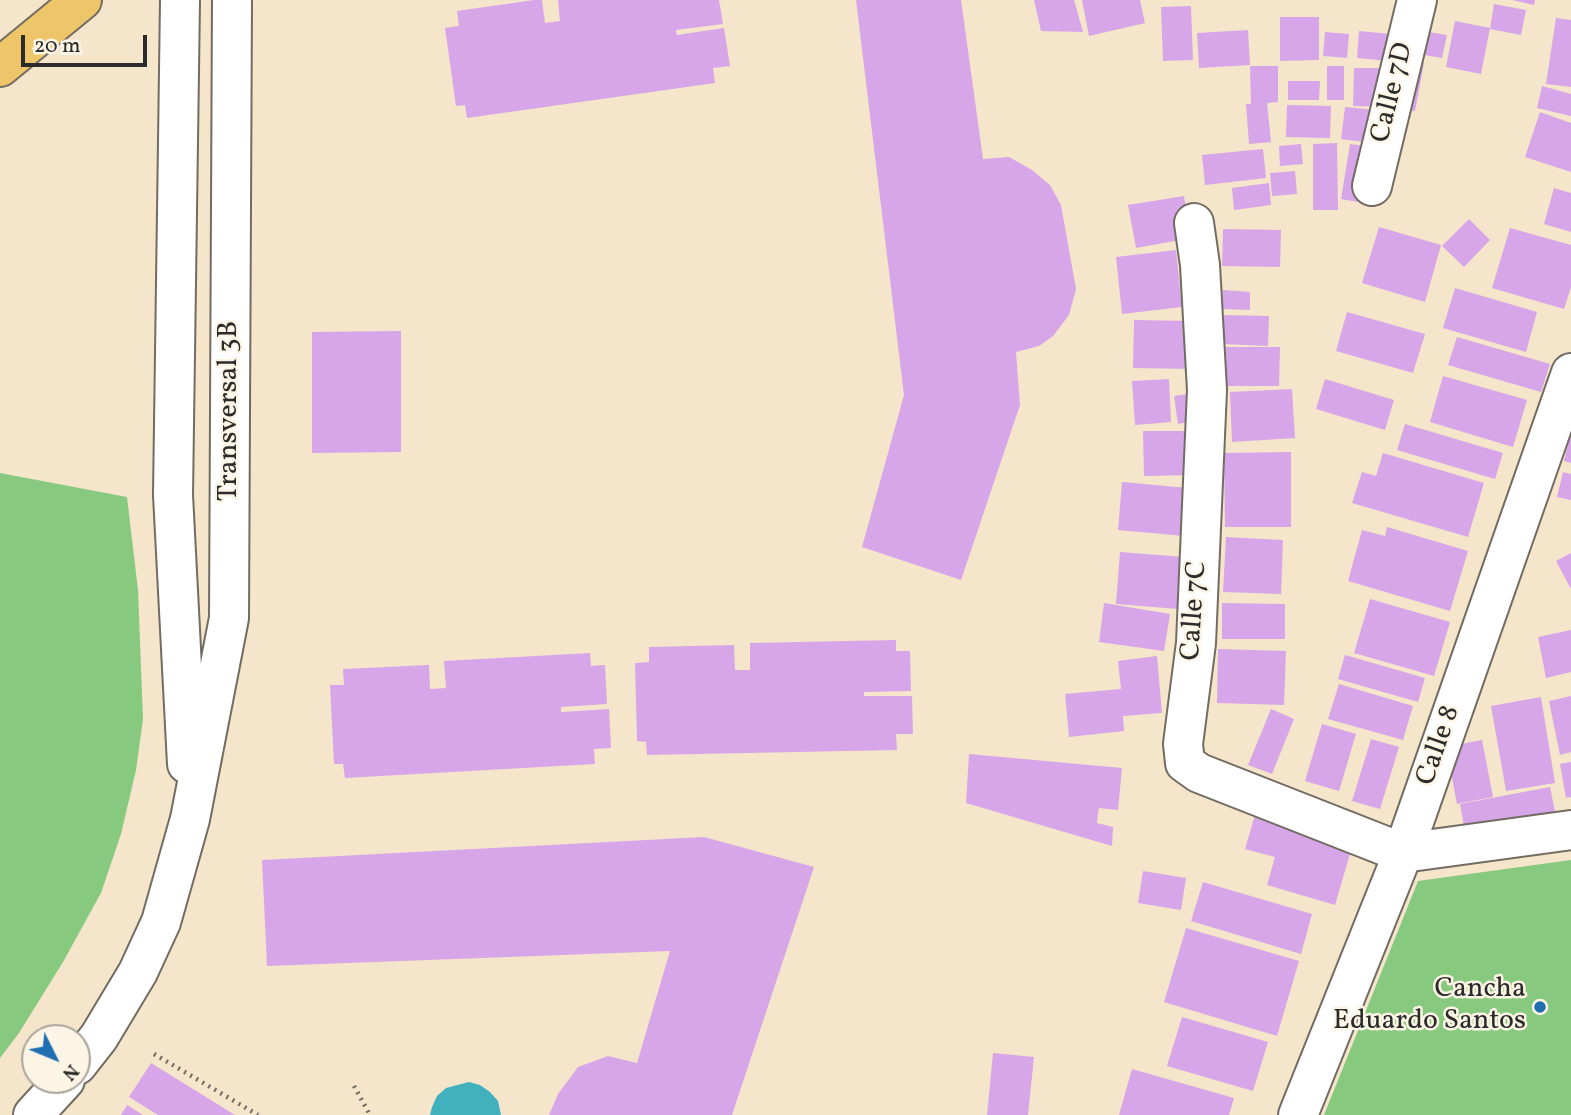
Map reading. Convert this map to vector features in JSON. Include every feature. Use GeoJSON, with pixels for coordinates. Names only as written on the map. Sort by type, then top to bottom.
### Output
{"type":"FeatureCollection","features":[{"type":"Feature","properties":{"kind":"highway"},"geometry":{"type":"LineString","coordinates":[[0,67],[82,0]]}},
{"type":"Feature","properties":{"kind":"street","name":"Transversal 3B"},"geometry":{"type":"LineString","coordinates":[[180,0],[173,495],[190,819]]}},
{"type":"Feature","properties":{"kind":"street","name":"Transversal 3B"},"geometry":{"type":"LineString","coordinates":[[91,1047],[138,972],[162,922],[190,819],[229,618],[232,0]]}},
{"type":"Feature","properties":{"kind":"street","name":"Calle 7D"},"geometry":{"type":"LineString","coordinates":[[1372,186],[1417,0]]}},
{"type":"Feature","properties":{"kind":"street","name":"Calle 7C"},"geometry":{"type":"LineString","coordinates":[[1195,223],[1207,390],[1196,643],[1183,744],[1185,763],[1199,773],[1403,853]]}},
{"type":"Feature","properties":{"kind":"street","name":"Calle 8"},"geometry":{"type":"LineString","coordinates":[[1298,1115],[1403,853],[1571,373]]}},
{"type":"Feature","properties":{"kind":"street"},"geometry":{"type":"LineString","coordinates":[[1403,853],[1571,830]]}},
{"type":"Feature","properties":{"kind":"street"},"geometry":{"type":"LineString","coordinates":[[33,1115],[52,1094]]}},
{"type":"Feature","properties":{"kind":"path"},"geometry":{"type":"LineString","coordinates":[[154,1054],[258,1115]]}},
{"type":"Feature","properties":{"kind":"path"},"geometry":{"type":"LineString","coordinates":[[354,1086],[370,1115]]}},
{"type":"Feature","properties":{"kind":"green space"},"geometry":{"type":"Polygon","coordinates":[[[0,473],[127,497],[138,590],[143,719],[136,770],[121,834],[101,893],[63,962],[25,1024],[21,1024],[19,1033],[0,1058],[0,473]]]}},
{"type":"Feature","properties":{"kind":"green space"},"geometry":{"type":"Polygon","coordinates":[[[1571,860],[1571,1115],[1324,1115],[1418,881],[1571,860]]]}},
{"type":"Feature","properties":{"kind":"water"},"geometry":{"type":"Polygon","coordinates":[[[469,1082],[490,1092],[498,1101],[501,1115],[430,1115],[437,1096],[446,1088],[469,1082]]]}},
{"type":"Feature","properties":{"kind":"building"},"geometry":{"type":"Polygon","coordinates":[[[542,0],[545,23],[560,21],[558,0],[719,0],[723,24],[676,30],[677,35],[724,28],[730,66],[713,68],[715,83],[467,118],[465,105],[456,106],[445,28],[459,26],[457,11],[542,0]]]}},
{"type":"Feature","properties":{"kind":"building"},"geometry":{"type":"Polygon","coordinates":[[[856,0],[961,0],[983,159],[1009,157],[1032,170],[1050,185],[1061,205],[1076,289],[1069,315],[1053,336],[1039,346],[1016,352],[1020,405],[961,580],[862,547],[904,395],[856,0]]]}},
{"type":"Feature","properties":{"kind":"building"},"geometry":{"type":"Polygon","coordinates":[[[1034,0],[1074,0],[1083,32],[1041,31],[1034,0]]]}},
{"type":"Feature","properties":{"kind":"building"},"geometry":{"type":"Polygon","coordinates":[[[1082,0],[1140,0],[1145,23],[1089,36],[1082,0]]]}},
{"type":"Feature","properties":{"kind":"building"},"geometry":{"type":"Polygon","coordinates":[[[1512,0],[1535,0],[1534,5],[1512,0]]]}},
{"type":"Feature","properties":{"kind":"building"},"geometry":{"type":"Polygon","coordinates":[[[1494,4],[1526,10],[1521,35],[1490,29],[1494,4]]]}},
{"type":"Feature","properties":{"kind":"building"},"geometry":{"type":"Polygon","coordinates":[[[1191,6],[1193,60],[1163,61],[1161,7],[1191,6]]]}},
{"type":"Feature","properties":{"kind":"building"},"geometry":{"type":"Polygon","coordinates":[[[1280,17],[1319,17],[1319,60],[1280,61],[1280,17]]]}},
{"type":"Feature","properties":{"kind":"building"},"geometry":{"type":"Polygon","coordinates":[[[1556,18],[1571,20],[1571,87],[1546,84],[1556,18]]]}},
{"type":"Feature","properties":{"kind":"building"},"geometry":{"type":"Polygon","coordinates":[[[1455,21],[1490,28],[1481,74],[1446,67],[1455,21]]]}},
{"type":"Feature","properties":{"kind":"building"},"geometry":{"type":"Polygon","coordinates":[[[1248,30],[1250,65],[1199,68],[1197,33],[1248,30]]]}},
{"type":"Feature","properties":{"kind":"building"},"geometry":{"type":"Polygon","coordinates":[[[1417,30],[1447,35],[1442,58],[1413,53],[1417,30]]]}},
{"type":"Feature","properties":{"kind":"building"},"geometry":{"type":"Polygon","coordinates":[[[1359,31],[1391,34],[1389,61],[1357,58],[1359,31]]]}},
{"type":"Feature","properties":{"kind":"building"},"geometry":{"type":"Polygon","coordinates":[[[1325,32],[1349,34],[1347,58],[1323,56],[1325,32]]]}},
{"type":"Feature","properties":{"kind":"building"},"geometry":{"type":"Polygon","coordinates":[[[1406,59],[1424,63],[1415,111],[1396,108],[1406,59]]]}},
{"type":"Feature","properties":{"kind":"building"},"geometry":{"type":"Polygon","coordinates":[[[1250,66],[1278,66],[1278,102],[1267,103],[1271,142],[1249,144],[1246,104],[1251,104],[1250,66]]]}},
{"type":"Feature","properties":{"kind":"building"},"geometry":{"type":"Polygon","coordinates":[[[1327,66],[1344,66],[1344,100],[1327,100],[1327,66]]]}},
{"type":"Feature","properties":{"kind":"building"},"geometry":{"type":"Polygon","coordinates":[[[1354,68],[1390,68],[1389,107],[1353,106],[1354,68]]]}},
{"type":"Feature","properties":{"kind":"building"},"geometry":{"type":"Polygon","coordinates":[[[1288,81],[1320,81],[1319,100],[1288,100],[1288,81]]]}},
{"type":"Feature","properties":{"kind":"building"},"geometry":{"type":"Polygon","coordinates":[[[1542,86],[1571,94],[1571,116],[1537,108],[1542,86]]]}},
{"type":"Feature","properties":{"kind":"building"},"geometry":{"type":"Polygon","coordinates":[[[1287,105],[1331,106],[1330,138],[1286,137],[1287,105]]]}},
{"type":"Feature","properties":{"kind":"building"},"geometry":{"type":"Polygon","coordinates":[[[1345,107],[1376,110],[1373,143],[1341,139],[1345,107]]]}},
{"type":"Feature","properties":{"kind":"building"},"geometry":{"type":"Polygon","coordinates":[[[1540,112],[1571,123],[1571,172],[1525,157],[1540,112]]]}},
{"type":"Feature","properties":{"kind":"building"},"geometry":{"type":"Polygon","coordinates":[[[1337,143],[1338,210],[1313,210],[1313,144],[1337,143]]]}},
{"type":"Feature","properties":{"kind":"building"},"geometry":{"type":"Polygon","coordinates":[[[1301,144],[1303,164],[1280,166],[1279,146],[1301,144]]]}},
{"type":"Feature","properties":{"kind":"building"},"geometry":{"type":"Polygon","coordinates":[[[1350,144],[1366,146],[1358,202],[1341,199],[1350,144]]]}},
{"type":"Feature","properties":{"kind":"building"},"geometry":{"type":"Polygon","coordinates":[[[1263,149],[1266,178],[1205,185],[1202,155],[1263,149]]]}},
{"type":"Feature","properties":{"kind":"building"},"geometry":{"type":"Polygon","coordinates":[[[1295,171],[1297,194],[1272,196],[1270,173],[1295,171]]]}},
{"type":"Feature","properties":{"kind":"building"},"geometry":{"type":"Polygon","coordinates":[[[1269,183],[1271,205],[1234,210],[1232,188],[1269,183]]]}},
{"type":"Feature","properties":{"kind":"building"},"geometry":{"type":"Polygon","coordinates":[[[1554,188],[1571,193],[1571,232],[1544,224],[1554,188]]]}},
{"type":"Feature","properties":{"kind":"building"},"geometry":{"type":"Polygon","coordinates":[[[1184,196],[1191,238],[1136,248],[1128,205],[1184,196]]]}},
{"type":"Feature","properties":{"kind":"building"},"geometry":{"type":"Polygon","coordinates":[[[1469,219],[1490,240],[1464,267],[1442,246],[1469,219]]]}},
{"type":"Feature","properties":{"kind":"building"},"geometry":{"type":"Polygon","coordinates":[[[1379,227],[1441,245],[1425,302],[1362,283],[1379,227]]]}},
{"type":"Feature","properties":{"kind":"building"},"geometry":{"type":"Polygon","coordinates":[[[1510,228],[1571,245],[1571,287],[1564,309],[1492,288],[1510,228]]]}},
{"type":"Feature","properties":{"kind":"building"},"geometry":{"type":"Polygon","coordinates":[[[1223,229],[1281,230],[1280,267],[1222,266],[1223,229]]]}},
{"type":"Feature","properties":{"kind":"building"},"geometry":{"type":"Polygon","coordinates":[[[1176,250],[1182,307],[1122,314],[1116,257],[1176,250]]]}},
{"type":"Feature","properties":{"kind":"building"},"geometry":{"type":"Polygon","coordinates":[[[1455,288],[1537,312],[1526,352],[1443,328],[1455,288]]]}},
{"type":"Feature","properties":{"kind":"building"},"geometry":{"type":"Polygon","coordinates":[[[1223,290],[1250,292],[1250,310],[1222,309],[1223,290]]]}},
{"type":"Feature","properties":{"kind":"building"},"geometry":{"type":"Polygon","coordinates":[[[1347,312],[1425,334],[1413,373],[1336,351],[1347,312]]]}},
{"type":"Feature","properties":{"kind":"building"},"geometry":{"type":"Polygon","coordinates":[[[1224,315],[1269,316],[1268,346],[1223,344],[1224,315]]]}},
{"type":"Feature","properties":{"kind":"building"},"geometry":{"type":"Polygon","coordinates":[[[1134,320],[1193,321],[1192,369],[1133,368],[1134,320]]]}},
{"type":"Feature","properties":{"kind":"building"},"geometry":{"type":"Polygon","coordinates":[[[401,331],[401,452],[312,453],[312,332],[401,331]]]}},
{"type":"Feature","properties":{"kind":"building"},"geometry":{"type":"Polygon","coordinates":[[[1457,337],[1550,364],[1541,392],[1448,365],[1457,337]]]}},
{"type":"Feature","properties":{"kind":"building"},"geometry":{"type":"Polygon","coordinates":[[[1223,347],[1280,347],[1279,386],[1223,386],[1223,347]]]}},
{"type":"Feature","properties":{"kind":"building"},"geometry":{"type":"Polygon","coordinates":[[[1443,376],[1527,400],[1513,447],[1430,422],[1443,376]]]}},
{"type":"Feature","properties":{"kind":"building"},"geometry":{"type":"Polygon","coordinates":[[[1169,379],[1171,422],[1135,425],[1132,381],[1169,379]]]}},
{"type":"Feature","properties":{"kind":"building"},"geometry":{"type":"Polygon","coordinates":[[[1325,379],[1394,400],[1385,430],[1316,409],[1325,379]]]}},
{"type":"Feature","properties":{"kind":"building"},"geometry":{"type":"Polygon","coordinates":[[[1292,389],[1295,438],[1232,442],[1230,392],[1292,389]]]}},
{"type":"Feature","properties":{"kind":"building"},"geometry":{"type":"Polygon","coordinates":[[[1196,393],[1200,420],[1178,424],[1174,396],[1196,393]]]}},
{"type":"Feature","properties":{"kind":"building"},"geometry":{"type":"Polygon","coordinates":[[[1405,424],[1503,453],[1495,479],[1397,450],[1405,424]]]}},
{"type":"Feature","properties":{"kind":"building"},"geometry":{"type":"Polygon","coordinates":[[[1143,431],[1200,431],[1200,475],[1144,476],[1143,431]]]}},
{"type":"Feature","properties":{"kind":"building"},"geometry":{"type":"Polygon","coordinates":[[[1571,436],[1571,463],[1564,461],[1571,436]]]}},
{"type":"Feature","properties":{"kind":"building"},"geometry":{"type":"Polygon","coordinates":[[[1291,452],[1291,527],[1225,527],[1224,453],[1291,452]]]}},
{"type":"Feature","properties":{"kind":"building"},"geometry":{"type":"Polygon","coordinates":[[[1383,453],[1484,483],[1468,537],[1352,503],[1362,472],[1376,476],[1383,453]]]}},
{"type":"Feature","properties":{"kind":"building"},"geometry":{"type":"Polygon","coordinates":[[[1563,472],[1571,474],[1571,500],[1557,497],[1563,472]]]}},
{"type":"Feature","properties":{"kind":"building"},"geometry":{"type":"Polygon","coordinates":[[[1122,482],[1199,489],[1195,537],[1118,530],[1122,482]]]}},
{"type":"Feature","properties":{"kind":"building"},"geometry":{"type":"Polygon","coordinates":[[[1387,527],[1468,551],[1450,611],[1348,581],[1362,530],[1385,536],[1387,527]]]}},
{"type":"Feature","properties":{"kind":"building"},"geometry":{"type":"Polygon","coordinates":[[[1226,537],[1283,540],[1281,594],[1223,592],[1226,537]]]}},
{"type":"Feature","properties":{"kind":"building"},"geometry":{"type":"Polygon","coordinates":[[[1120,552],[1183,557],[1178,609],[1116,604],[1120,552]]]}},
{"type":"Feature","properties":{"kind":"building"},"geometry":{"type":"Polygon","coordinates":[[[1571,553],[1571,589],[1556,561],[1571,553]]]}},
{"type":"Feature","properties":{"kind":"building"},"geometry":{"type":"Polygon","coordinates":[[[1370,599],[1450,622],[1434,676],[1354,653],[1370,599]]]}},
{"type":"Feature","properties":{"kind":"building"},"geometry":{"type":"Polygon","coordinates":[[[1104,603],[1170,614],[1164,651],[1099,642],[1104,603]]]}},
{"type":"Feature","properties":{"kind":"building"},"geometry":{"type":"Polygon","coordinates":[[[1222,603],[1285,604],[1285,639],[1222,639],[1222,603]]]}},
{"type":"Feature","properties":{"kind":"building"},"geometry":{"type":"Polygon","coordinates":[[[1571,630],[1571,672],[1546,678],[1538,637],[1571,630]]]}},
{"type":"Feature","properties":{"kind":"building"},"geometry":{"type":"Polygon","coordinates":[[[896,640],[896,651],[910,651],[911,691],[864,692],[864,696],[912,696],[913,734],[896,734],[897,750],[647,755],[646,742],[637,741],[635,663],[649,662],[649,647],[734,645],[735,670],[750,670],[750,643],[896,640]]]}},
{"type":"Feature","properties":{"kind":"building"},"geometry":{"type":"Polygon","coordinates":[[[1218,649],[1286,651],[1284,705],[1217,703],[1218,649]]]}},
{"type":"Feature","properties":{"kind":"building"},"geometry":{"type":"Polygon","coordinates":[[[590,653],[591,666],[605,665],[607,704],[561,707],[561,712],[609,709],[611,748],[594,749],[595,764],[345,778],[343,764],[334,764],[330,685],[344,685],[343,669],[429,665],[430,689],[446,688],[444,661],[590,653]]]}},
{"type":"Feature","properties":{"kind":"building"},"geometry":{"type":"Polygon","coordinates":[[[1345,655],[1425,678],[1418,702],[1338,679],[1345,655]]]}},
{"type":"Feature","properties":{"kind":"building"},"geometry":{"type":"Polygon","coordinates":[[[1157,656],[1162,713],[1123,716],[1124,731],[1069,737],[1065,694],[1121,689],[1118,661],[1157,656]]]}},
{"type":"Feature","properties":{"kind":"building"},"geometry":{"type":"Polygon","coordinates":[[[1339,684],[1413,706],[1403,740],[1328,719],[1339,684]]]}},
{"type":"Feature","properties":{"kind":"building"},"geometry":{"type":"Polygon","coordinates":[[[1571,696],[1571,752],[1560,755],[1549,701],[1571,696]]]}},
{"type":"Feature","properties":{"kind":"building"},"geometry":{"type":"Polygon","coordinates":[[[1541,697],[1555,783],[1506,791],[1491,706],[1541,697]]]}},
{"type":"Feature","properties":{"kind":"building"},"geometry":{"type":"Polygon","coordinates":[[[1271,709],[1294,719],[1272,774],[1248,765],[1271,709]]]}},
{"type":"Feature","properties":{"kind":"building"},"geometry":{"type":"Polygon","coordinates":[[[1322,724],[1356,734],[1339,791],[1305,781],[1322,724]]]}},
{"type":"Feature","properties":{"kind":"building"},"geometry":{"type":"Polygon","coordinates":[[[1371,739],[1399,747],[1380,809],[1352,801],[1371,739]]]}},
{"type":"Feature","properties":{"kind":"building"},"geometry":{"type":"Polygon","coordinates":[[[1482,740],[1493,797],[1457,804],[1446,747],[1482,740]]]}},
{"type":"Feature","properties":{"kind":"building"},"geometry":{"type":"Polygon","coordinates":[[[969,754],[1122,768],[1118,810],[1099,808],[1098,813],[1097,823],[1113,827],[1112,846],[966,803],[969,754]]]}},
{"type":"Feature","properties":{"kind":"building"},"geometry":{"type":"Polygon","coordinates":[[[1571,762],[1571,797],[1566,798],[1560,764],[1571,762]]]}},
{"type":"Feature","properties":{"kind":"building"},"geometry":{"type":"Polygon","coordinates":[[[1550,787],[1556,816],[1465,832],[1460,804],[1550,787]]]}},
{"type":"Feature","properties":{"kind":"building"},"geometry":{"type":"Polygon","coordinates":[[[1257,808],[1355,837],[1335,905],[1267,885],[1275,857],[1245,849],[1257,808]]]}},
{"type":"Feature","properties":{"kind":"building"},"geometry":{"type":"Polygon","coordinates":[[[704,837],[814,867],[732,1115],[549,1115],[558,1094],[578,1067],[608,1056],[637,1063],[670,951],[267,966],[262,860],[704,837]]]}},
{"type":"Feature","properties":{"kind":"building"},"geometry":{"type":"Polygon","coordinates":[[[1143,871],[1186,878],[1181,910],[1138,903],[1143,871]]]}},
{"type":"Feature","properties":{"kind":"building"},"geometry":{"type":"Polygon","coordinates":[[[1203,882],[1312,914],[1301,954],[1191,921],[1203,882]]]}},
{"type":"Feature","properties":{"kind":"building"},"geometry":{"type":"Polygon","coordinates":[[[1186,928],[1299,961],[1277,1036],[1164,1002],[1186,928]]]}},
{"type":"Feature","properties":{"kind":"building"},"geometry":{"type":"Polygon","coordinates":[[[1182,1017],[1268,1042],[1253,1091],[1167,1066],[1182,1017]]]}},
{"type":"Feature","properties":{"kind":"building"},"geometry":{"type":"Polygon","coordinates":[[[993,1053],[1034,1057],[1028,1115],[987,1115],[993,1053]]]}},
{"type":"Feature","properties":{"kind":"building"},"geometry":{"type":"Polygon","coordinates":[[[151,1063],[235,1115],[158,1115],[129,1097],[151,1063]]]}},
{"type":"Feature","properties":{"kind":"building"},"geometry":{"type":"Polygon","coordinates":[[[1132,1069],[1234,1098],[1229,1115],[1119,1115],[1132,1069]]]}},
{"type":"Feature","properties":{"kind":"building"},"geometry":{"type":"Polygon","coordinates":[[[127,1105],[143,1115],[121,1115],[127,1105]]]}},
{"type":"Feature","properties":{"kind":"place","name":"Cancha Eduardo Santos"},"geometry":{"type":"Point","coordinates":[1540,1007]}}]}
